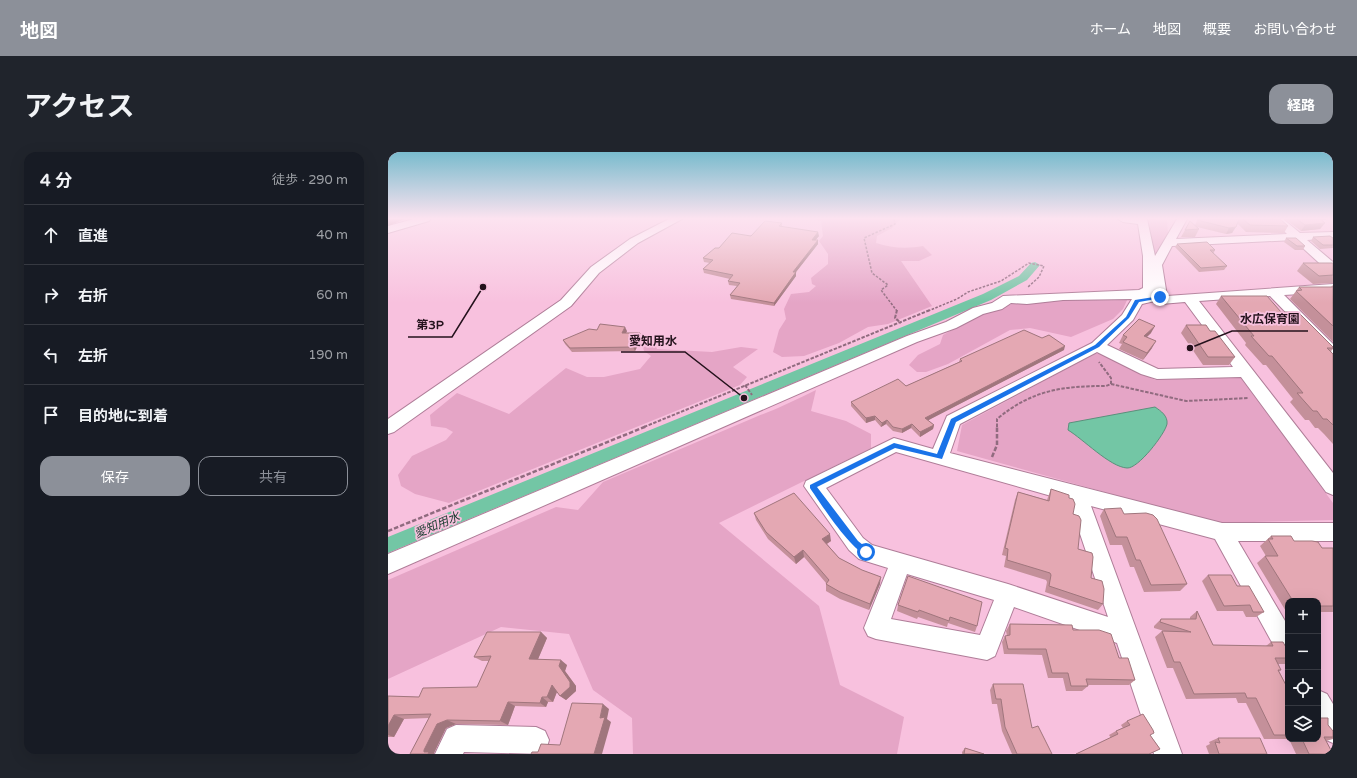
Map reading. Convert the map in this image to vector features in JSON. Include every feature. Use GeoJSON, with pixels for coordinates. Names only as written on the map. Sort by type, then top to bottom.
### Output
{"type":"FeatureCollection","features":[{"type":"Feature","properties":{"kind":"street"},"geometry":{"type":"LineString","coordinates":[[388,428],[566,303],[595,270],[626,247]]}},
{"type":"Feature","properties":{"kind":"street"},"geometry":{"type":"LineString","coordinates":[[388,564],[883,351],[951,325],[978,311],[997,306],[1008,299],[1026,300],[1063,296],[1143,294],[1149,290],[1150,276],[1147,247]]}},
{"type":"Feature","properties":{"kind":"street"},"geometry":{"type":"LineString","coordinates":[[1166,247],[1164,254],[1156,265],[1160,300],[1333,288]]}},
{"type":"Feature","properties":{"kind":"street"},"geometry":{"type":"LineString","coordinates":[[1310,247],[1333,269]]}},
{"type":"Feature","properties":{"kind":"street"},"geometry":{"type":"LineString","coordinates":[[1274,293],[1333,353]]}},
{"type":"Feature","properties":{"kind":"street"},"geometry":{"type":"LineString","coordinates":[[939,458],[953,420],[1092,349],[1128,317],[1137,301],[1160,297]]}},
{"type":"Feature","properties":{"kind":"street"},"geometry":{"type":"LineString","coordinates":[[1189,298],[1333,487]]}},
{"type":"Feature","properties":{"kind":"street"},"geometry":{"type":"LineString","coordinates":[[1092,349],[1157,374],[1244,372]]}},
{"type":"Feature","properties":{"kind":"street"},"geometry":{"type":"LineString","coordinates":[[1125,634],[1008,594],[866,552],[856,544],[813,486],[894,445],[1077,495],[1222,532],[1333,532]]}},
{"type":"Feature","properties":{"kind":"street"},"geometry":{"type":"LineString","coordinates":[[1077,495],[1168,754]]}},
{"type":"Feature","properties":{"kind":"street"},"geometry":{"type":"LineString","coordinates":[[1222,532],[1285,644]]}},
{"type":"Feature","properties":{"kind":"street"},"geometry":{"type":"LineString","coordinates":[[901,562],[876,628],[987,648],[1008,594]]}},
{"type":"Feature","properties":{"kind":"street"},"geometry":{"type":"LineString","coordinates":[[1320,706],[1333,730]]}},
{"type":"Feature","properties":{"kind":"street"},"geometry":{"type":"LineString","coordinates":[[449,754],[456,738],[536,740],[531,754]]}},
{"type":"Feature","properties":{"kind":"path"},"geometry":{"type":"LineString","coordinates":[[866,247],[872,273],[888,285],[880,290],[897,311],[895,318],[901,323]]}},
{"type":"Feature","properties":{"kind":"path"},"geometry":{"type":"LineString","coordinates":[[388,531],[901,323],[957,299],[968,292],[1001,281],[1029,263],[1044,266],[1039,277],[1008,299]]}},
{"type":"Feature","properties":{"kind":"path"},"geometry":{"type":"LineString","coordinates":[[1092,349],[1111,378],[1111,384]]}},
{"type":"Feature","properties":{"kind":"path"},"geometry":{"type":"LineString","coordinates":[[987,471],[997,445],[997,420],[1008,409],[1045,392],[1060,388],[1072,386],[1106,386],[1111,384],[1186,401],[1264,398]]}},
{"type":"Feature","properties":{"kind":"shaded area"},"geometry":{"type":"Polygon","coordinates":[[[823,247],[924,247],[932,255],[919,261],[901,261],[932,306],[888,324],[868,327],[839,343],[804,356],[782,357],[773,352],[779,330],[786,319],[784,309],[791,294],[809,292],[816,286],[812,284],[811,278],[828,264],[828,254],[823,247]]]}},
{"type":"Feature","properties":{"kind":"shaded area"},"geometry":{"type":"Polygon","coordinates":[[[1152,247],[1160,247],[1153,259],[1152,247]]]}},
{"type":"Feature","properties":{"kind":"shaded area"},"geometry":{"type":"Polygon","coordinates":[[[1059,298],[1128,298],[1123,309],[1113,319],[1071,337],[1030,328],[1010,330],[948,364],[926,372],[917,372],[909,365],[918,355],[940,344],[943,335],[970,320],[1007,305],[1059,298]]]}},
{"type":"Feature","properties":{"kind":"shaded area"},"geometry":{"type":"Polygon","coordinates":[[[654,342],[657,349],[712,352],[741,347],[758,349],[733,367],[747,377],[740,385],[449,503],[415,494],[401,486],[398,475],[412,456],[446,440],[453,432],[446,428],[431,426],[430,415],[457,393],[509,414],[566,368],[587,377],[604,377],[640,369],[651,356],[644,351],[643,347],[654,342]]]}},
{"type":"Feature","properties":{"kind":"shaded area"},"geometry":{"type":"Polygon","coordinates":[[[1103,353],[1155,380],[1240,376],[1333,503],[1333,520],[1216,523],[957,451],[962,425],[1094,354],[1103,353]]]}},
{"type":"Feature","properties":{"kind":"shaded area"},"geometry":{"type":"Polygon","coordinates":[[[816,390],[811,411],[846,421],[871,434],[871,448],[719,523],[819,606],[840,685],[904,717],[897,754],[633,754],[632,718],[593,690],[569,634],[501,627],[388,679],[388,580],[556,507],[578,510],[603,482],[773,410],[816,390]]]}},
{"type":"Feature","properties":{"kind":"shaded area"},"geometry":{"type":"Polygon","coordinates":[[[1155,407],[1165,416],[1167,424],[1156,443],[1138,463],[1132,467],[1127,468],[1113,463],[1068,430],[1069,423],[1155,407]]]}},
{"type":"Feature","properties":{"kind":"building"},"geometry":{"type":"Polygon","coordinates":[[[812,247],[793,272],[796,272],[774,303],[730,295],[740,283],[728,281],[733,275],[703,269],[713,260],[703,258],[715,248],[812,247]]]}},
{"type":"Feature","properties":{"kind":"building"},"geometry":{"type":"Polygon","coordinates":[[[1180,247],[1212,247],[1215,250],[1210,250],[1227,266],[1201,268],[1180,247]]]}},
{"type":"Feature","properties":{"kind":"building"},"geometry":{"type":"Polygon","coordinates":[[[1303,263],[1333,263],[1333,275],[1319,276],[1303,263]]]}},
{"type":"Feature","properties":{"kind":"building"},"geometry":{"type":"Polygon","coordinates":[[[1299,287],[1333,287],[1333,326],[1296,291],[1302,290],[1299,287]]]}},
{"type":"Feature","properties":{"kind":"building"},"geometry":{"type":"Polygon","coordinates":[[[1221,296],[1267,296],[1281,312],[1298,312],[1333,347],[1327,348],[1333,354],[1333,425],[1327,419],[1323,419],[1317,411],[1313,411],[1297,393],[1303,393],[1272,356],[1269,356],[1251,336],[1254,336],[1221,296]]]}},
{"type":"Feature","properties":{"kind":"building"},"geometry":{"type":"Polygon","coordinates":[[[1139,319],[1155,326],[1144,336],[1156,341],[1147,353],[1123,342],[1127,337],[1123,335],[1139,319]]]}},
{"type":"Feature","properties":{"kind":"building"},"geometry":{"type":"Polygon","coordinates":[[[600,324],[625,327],[622,333],[640,333],[633,347],[570,348],[563,340],[589,329],[597,330],[600,324]]]}},
{"type":"Feature","properties":{"kind":"building"},"geometry":{"type":"Polygon","coordinates":[[[1186,325],[1206,325],[1210,331],[1215,331],[1235,357],[1208,357],[1186,325]]]}},
{"type":"Feature","properties":{"kind":"building"},"geometry":{"type":"Polygon","coordinates":[[[1024,330],[1042,338],[1049,335],[1065,346],[925,418],[934,425],[920,432],[912,424],[902,429],[893,427],[887,420],[882,423],[875,416],[866,418],[851,402],[898,379],[906,386],[962,361],[960,359],[1024,330]]]}},
{"type":"Feature","properties":{"kind":"building"},"geometry":{"type":"Polygon","coordinates":[[[1051,489],[1069,495],[1069,498],[1073,499],[1075,504],[1073,514],[1079,516],[1081,520],[1078,549],[1092,553],[1091,578],[1102,581],[1104,589],[1103,604],[1049,586],[1050,573],[1007,560],[1008,549],[1005,548],[1018,492],[1049,501],[1051,489]]]}},
{"type":"Feature","properties":{"kind":"building"},"geometry":{"type":"Polygon","coordinates":[[[794,493],[830,534],[822,539],[839,558],[862,570],[881,577],[870,604],[840,592],[826,584],[829,580],[803,550],[794,557],[766,532],[754,513],[794,493]]]}},
{"type":"Feature","properties":{"kind":"building"},"geometry":{"type":"Polygon","coordinates":[[[1121,508],[1124,514],[1146,513],[1153,515],[1157,519],[1187,584],[1151,585],[1140,560],[1136,560],[1127,537],[1116,537],[1104,509],[1121,508]]]}},
{"type":"Feature","properties":{"kind":"building"},"geometry":{"type":"Polygon","coordinates":[[[1271,536],[1291,536],[1294,541],[1318,542],[1322,548],[1333,548],[1333,606],[1321,606],[1321,598],[1291,598],[1265,556],[1278,556],[1268,539],[1273,539],[1271,536]]]}},
{"type":"Feature","properties":{"kind":"building"},"geometry":{"type":"Polygon","coordinates":[[[1208,575],[1231,575],[1237,586],[1249,586],[1264,612],[1253,612],[1250,605],[1224,606],[1208,575]]]}},
{"type":"Feature","properties":{"kind":"building"},"geometry":{"type":"Polygon","coordinates":[[[908,576],[982,602],[977,626],[950,617],[949,621],[919,610],[918,612],[898,605],[908,576]]]}},
{"type":"Feature","properties":{"kind":"building"},"geometry":{"type":"Polygon","coordinates":[[[1197,611],[1213,645],[1273,646],[1271,642],[1283,642],[1285,646],[1285,658],[1275,658],[1281,670],[1278,670],[1285,683],[1285,735],[1274,735],[1256,698],[1247,698],[1245,693],[1194,694],[1180,662],[1174,662],[1162,631],[1191,632],[1160,622],[1161,619],[1196,619],[1197,611]]]}},
{"type":"Feature","properties":{"kind":"building"},"geometry":{"type":"Polygon","coordinates":[[[1010,624],[1072,625],[1073,630],[1099,630],[1111,634],[1119,658],[1128,658],[1135,680],[1086,679],[1088,686],[1071,686],[1068,673],[1052,673],[1046,649],[1008,649],[1005,636],[1010,635],[1010,624]]]}},
{"type":"Feature","properties":{"kind":"building"},"geometry":{"type":"Polygon","coordinates":[[[487,632],[541,632],[529,659],[561,660],[559,666],[570,682],[570,687],[560,696],[552,685],[547,697],[542,697],[540,703],[508,702],[500,721],[447,720],[437,724],[424,750],[424,752],[429,752],[428,754],[410,754],[431,714],[394,715],[388,726],[388,696],[419,697],[423,688],[477,687],[491,656],[474,657],[487,632]]]}},
{"type":"Feature","properties":{"kind":"building"},"geometry":{"type":"Polygon","coordinates":[[[993,684],[1023,684],[1032,728],[1038,726],[1052,754],[1017,754],[1005,727],[1001,699],[996,699],[993,684]]]}},
{"type":"Feature","properties":{"kind":"building"},"geometry":{"type":"Polygon","coordinates":[[[572,703],[603,704],[600,718],[605,717],[594,754],[531,754],[532,752],[538,752],[541,744],[560,745],[572,703]]]}},
{"type":"Feature","properties":{"kind":"building"},"geometry":{"type":"Polygon","coordinates":[[[1143,714],[1154,733],[1150,735],[1160,749],[1149,754],[1076,754],[1118,734],[1116,731],[1130,725],[1127,721],[1143,714]]]}},
{"type":"Feature","properties":{"kind":"building"},"geometry":{"type":"Polygon","coordinates":[[[1321,718],[1328,718],[1328,725],[1333,731],[1333,737],[1324,737],[1333,754],[1309,754],[1303,742],[1321,742],[1321,718]]]}},
{"type":"Feature","properties":{"kind":"building"},"geometry":{"type":"Polygon","coordinates":[[[1218,738],[1260,738],[1267,754],[1219,754],[1215,742],[1220,743],[1218,738]]]}},
{"type":"Feature","properties":{"kind":"building"},"geometry":{"type":"Polygon","coordinates":[[[965,748],[984,754],[964,754],[965,748]]]}},
{"type":"Feature","properties":{"kind":"waterway","name":"愛知用水"},"geometry":{"type":"LineString","coordinates":[[388,545],[987,297],[1023,278],[1035,265]]}},
{"type":"Feature","properties":{"kind":"place","name":"第3P"},"geometry":{"type":"Point","coordinates":[483,287]}},
{"type":"Feature","properties":{"kind":"place","name":"水広保育園"},"geometry":{"type":"Point","coordinates":[1190,348]}},
{"type":"Feature","properties":{"kind":"place","name":"愛知用水"},"geometry":{"type":"Point","coordinates":[744,398]}},
{"type":"Feature","properties":{"kind":"route"},"geometry":{"type":"LineString","coordinates":[[866,552],[856,544],[813,486],[894,445],[939,458],[953,420],[1097,346],[1128,317],[1137,301],[1160,297]]}}]}
